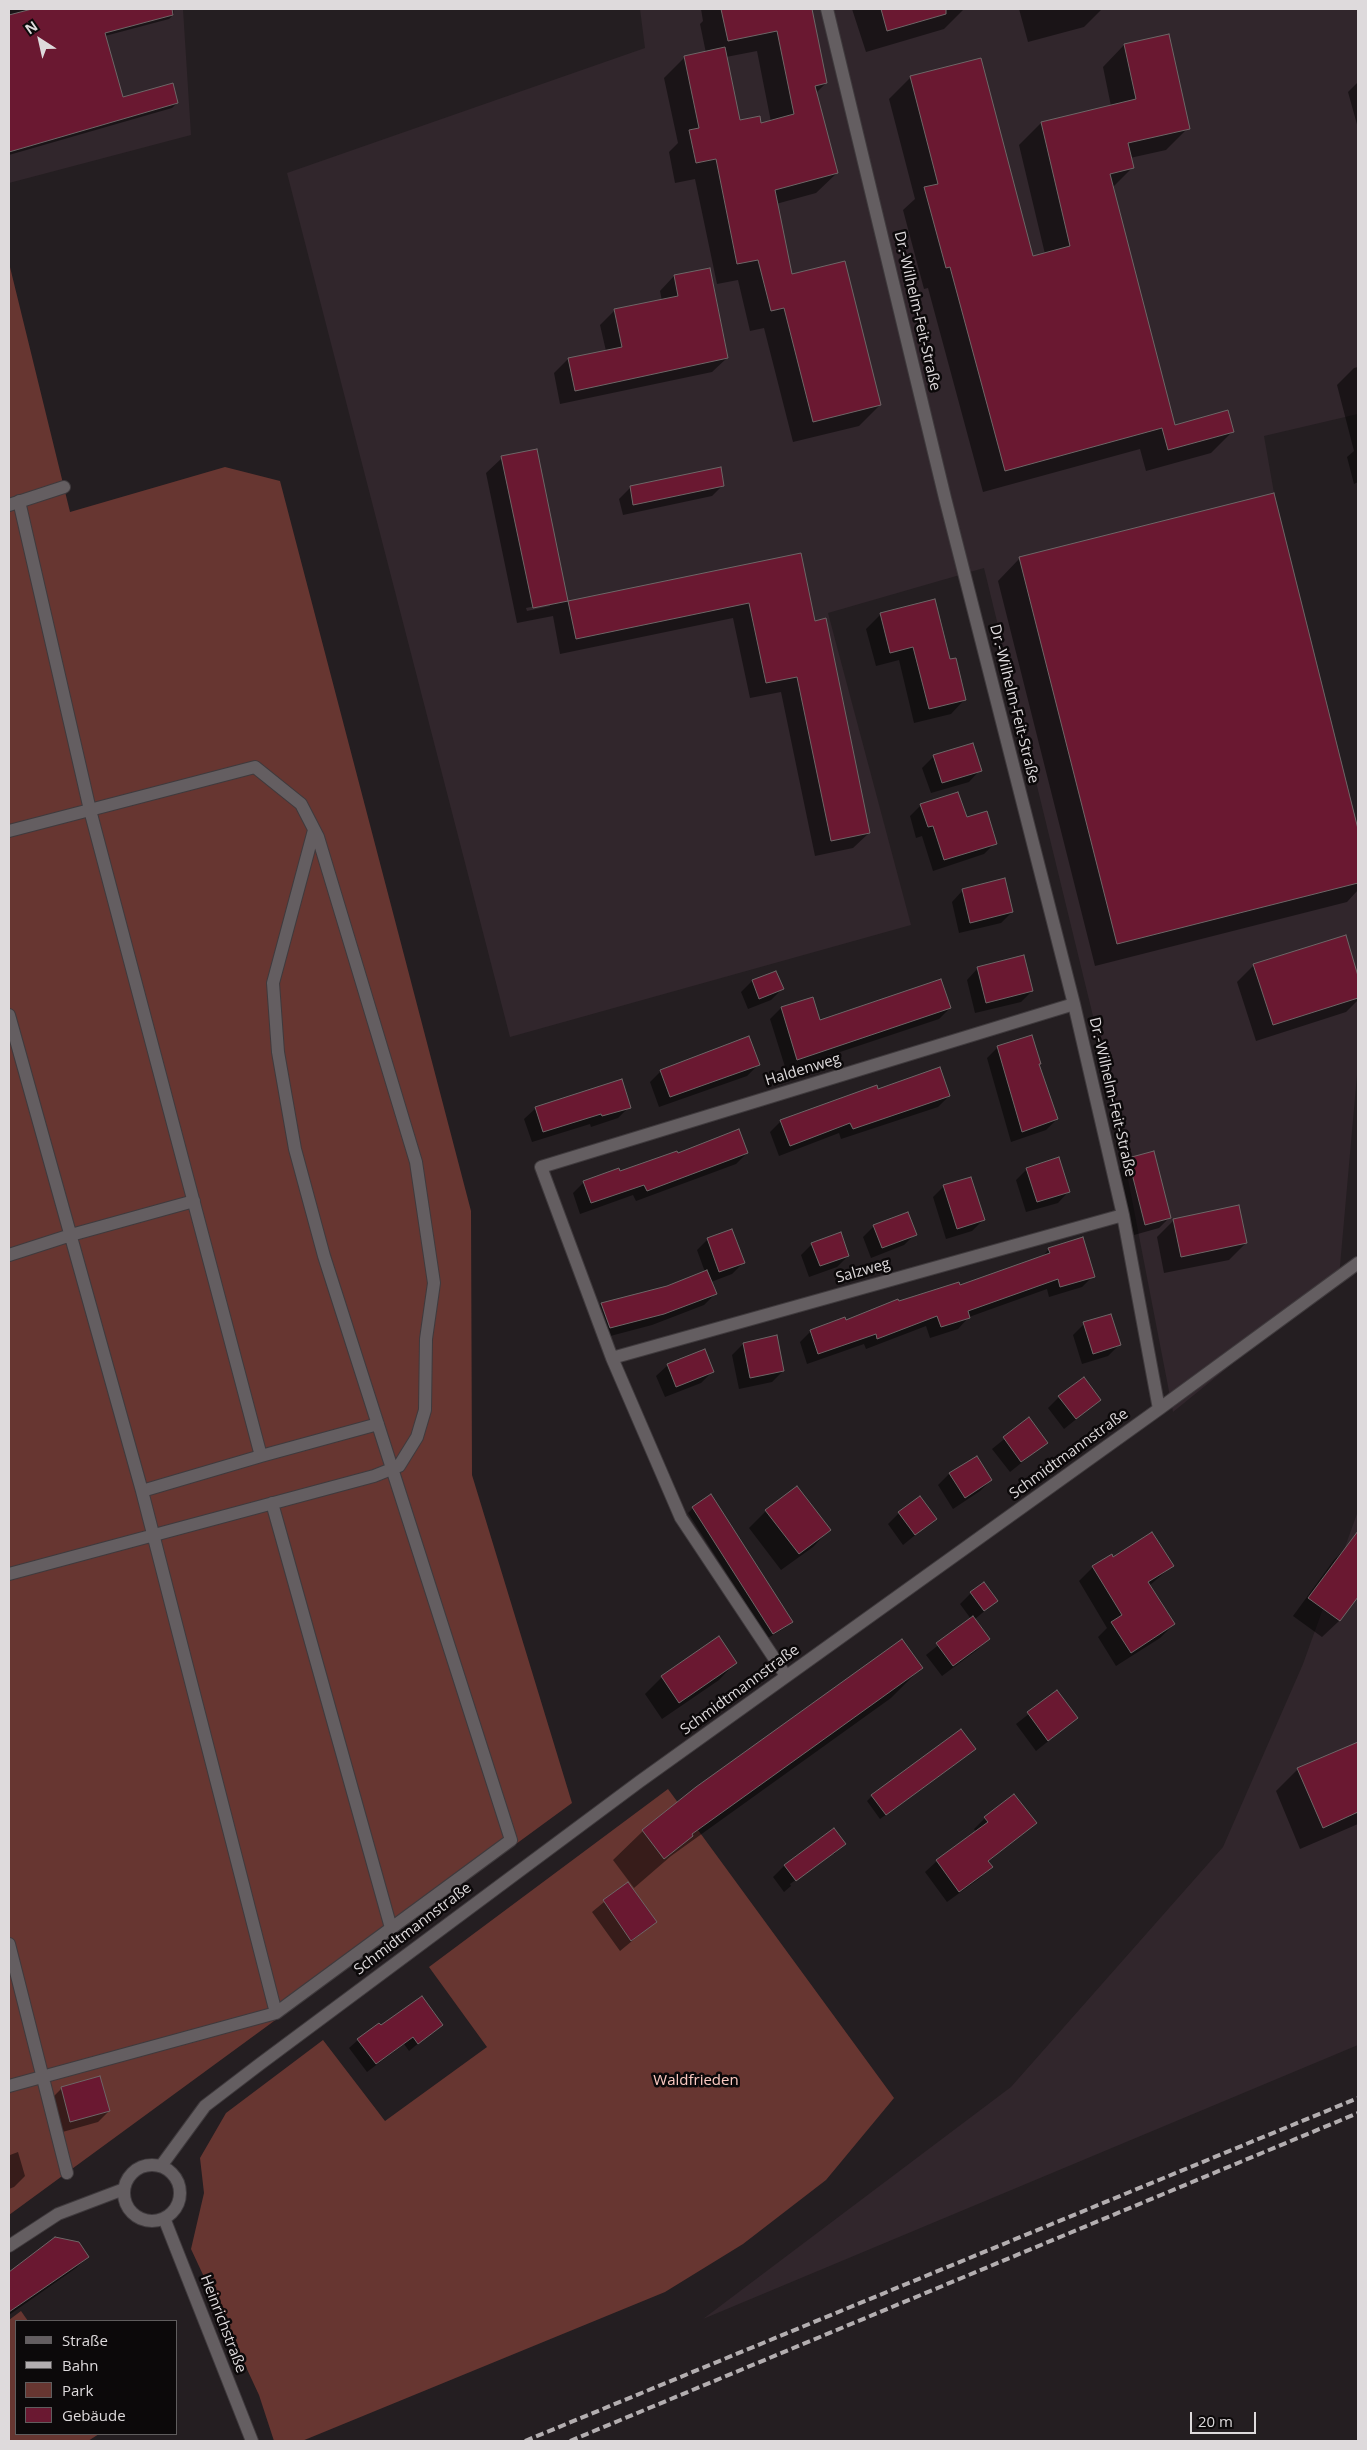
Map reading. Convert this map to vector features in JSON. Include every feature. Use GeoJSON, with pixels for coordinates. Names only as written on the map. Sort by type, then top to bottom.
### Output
{"type":"FeatureCollection","features":[{"type":"Feature","properties":{"kind":"street","name":"Dr.-Wilhelm-Feit-Straße"},"geometry":{"type":"LineString","coordinates":[[827,9],[942,488],[1074,1004],[1123,1215],[1159,1409]]}},
{"type":"Feature","properties":{"kind":"street"},"geometry":{"type":"LineString","coordinates":[[64,487],[14,503],[90,810],[261,1456]]}},
{"type":"Feature","properties":{"kind":"street"},"geometry":{"type":"LineString","coordinates":[[9,831],[255,767],[301,804],[314,830],[416,1162],[434,1283],[426,1339],[425,1410],[416,1437],[398,1466],[374,1476],[9,1574]]}},
{"type":"Feature","properties":{"kind":"street"},"geometry":{"type":"LineString","coordinates":[[9,2086],[276,2014],[510,1840],[324,1256],[295,1149],[278,1052],[273,983],[314,830]]}},
{"type":"Feature","properties":{"kind":"street","name":"Haldenweg"},"geometry":{"type":"LineString","coordinates":[[612,1358],[541,1167],[1074,1004]]}},
{"type":"Feature","properties":{"kind":"street"},"geometry":{"type":"LineString","coordinates":[[9,1015],[142,1491],[276,2014]]}},
{"type":"Feature","properties":{"kind":"street"},"geometry":{"type":"LineString","coordinates":[[9,1255],[71,1235],[194,1201]]}},
{"type":"Feature","properties":{"kind":"street","name":"Salzweg"},"geometry":{"type":"LineString","coordinates":[[612,1358],[1123,1215]]}},
{"type":"Feature","properties":{"kind":"street","name":"Schmidtmannstraße"},"geometry":{"type":"LineString","coordinates":[[161,2166],[205,2106],[615,1800],[1159,1409],[1358,1263]]}},
{"type":"Feature","properties":{"kind":"street"},"geometry":{"type":"LineString","coordinates":[[612,1358],[681,1518],[786,1676]]}},
{"type":"Feature","properties":{"kind":"street"},"geometry":{"type":"LineString","coordinates":[[142,1491],[378,1424]]}},
{"type":"Feature","properties":{"kind":"street"},"geometry":{"type":"LineString","coordinates":[[272,1502],[391,1928]]}},
{"type":"Feature","properties":{"kind":"street"},"geometry":{"type":"LineString","coordinates":[[9,1944],[67,2173]]}},
{"type":"Feature","properties":{"kind":"street"},"geometry":{"type":"LineString","coordinates":[[151,2164],[161,2166],[172,2172],[177,2180],[180,2195],[173,2212],[155,2221],[139,2218],[131,2212],[124,2199],[126,2180],[138,2168],[151,2164]]}},
{"type":"Feature","properties":{"kind":"street"},"geometry":{"type":"LineString","coordinates":[[9,2246],[58,2214],[124,2189]]}},
{"type":"Feature","properties":{"kind":"street","name":"Heinrichstraße"},"geometry":{"type":"LineString","coordinates":[[164,2218],[252,2441]]}},
{"type":"Feature","properties":{"kind":"shaded area"},"geometry":{"type":"Polygon","coordinates":[[[9,9],[183,9],[191,135],[9,183],[9,9]]]}},
{"type":"Feature","properties":{"kind":"shaded area"},"geometry":{"type":"Polygon","coordinates":[[[640,9],[1358,9],[1358,414],[1264,436],[1274,493],[1358,829],[1358,1064],[1339,1277],[1173,1412],[1110,1086],[984,568],[828,613],[911,925],[510,1037],[287,173],[645,48],[640,9]]]}},
{"type":"Feature","properties":{"kind":"shaded area"},"geometry":{"type":"Polygon","coordinates":[[[1358,1511],[1358,2045],[703,2319],[1011,2087],[1223,1847],[1303,1664],[1358,1511]]]}},
{"type":"Feature","properties":{"kind":"green space"},"geometry":{"type":"Polygon","coordinates":[[[9,263],[70,512],[225,467],[280,481],[471,1211],[472,1475],[572,1803],[9,2215],[9,263]]]}},
{"type":"Feature","properties":{"kind":"green space","name":"Waldfrieden"},"geometry":{"type":"Polygon","coordinates":[[[668,1789],[894,2098],[826,2180],[743,2244],[665,2292],[302,2441],[274,2441],[259,2395],[191,2249],[204,2193],[200,2158],[226,2113],[323,2040],[385,2121],[487,2047],[429,1967],[668,1789]]]}},
{"type":"Feature","properties":{"kind":"green space"},"geometry":{"type":"Polygon","coordinates":[[[21,2311],[27,2320],[15,2320],[15,2435],[97,2435],[88,2441],[9,2441],[9,2320],[21,2311]]]}},
{"type":"Feature","properties":{"kind":"building"},"geometry":{"type":"Polygon","coordinates":[[[32,9],[172,9],[173,15],[105,33],[123,97],[173,83],[178,103],[9,152],[9,15],[32,9]]]}},
{"type":"Feature","properties":{"kind":"building"},"geometry":{"type":"Polygon","coordinates":[[[721,9],[812,9],[827,83],[815,86],[838,173],[775,190],[792,274],[845,261],[881,405],[813,422],[784,308],[771,311],[758,260],[737,264],[716,159],[696,163],[689,130],[699,128],[684,56],[725,47],[740,120],[760,116],[761,123],[794,114],[777,31],[728,41],[721,9]]]}},
{"type":"Feature","properties":{"kind":"building"},"geometry":{"type":"Polygon","coordinates":[[[881,9],[946,9],[946,14],[887,31],[881,9]]]}},
{"type":"Feature","properties":{"kind":"building"},"geometry":{"type":"Polygon","coordinates":[[[1169,34],[1190,129],[1128,143],[1134,168],[1110,174],[1175,425],[1228,410],[1234,432],[1168,450],[1162,428],[1005,471],[950,267],[946,268],[924,187],[938,184],[910,76],[981,58],[1033,256],[1070,246],[1041,122],[1136,99],[1124,44],[1169,34]]]}},
{"type":"Feature","properties":{"kind":"building"},"geometry":{"type":"Polygon","coordinates":[[[710,268],[728,358],[575,391],[568,358],[622,347],[614,309],[678,296],[674,275],[710,268]]]}},
{"type":"Feature","properties":{"kind":"building"},"geometry":{"type":"Polygon","coordinates":[[[537,449],[568,601],[533,608],[501,456],[537,449]]]}},
{"type":"Feature","properties":{"kind":"building"},"geometry":{"type":"Polygon","coordinates":[[[721,467],[724,486],[633,505],[630,486],[721,467]]]}},
{"type":"Feature","properties":{"kind":"building"},"geometry":{"type":"Polygon","coordinates":[[[1274,493],[1358,829],[1358,883],[1117,944],[1019,557],[1274,493]]]}},
{"type":"Feature","properties":{"kind":"building"},"geometry":{"type":"Polygon","coordinates":[[[801,553],[815,621],[826,618],[870,833],[831,841],[797,677],[766,683],[749,603],[576,639],[568,601],[801,553]]]}},
{"type":"Feature","properties":{"kind":"building"},"geometry":{"type":"Polygon","coordinates":[[[935,599],[950,659],[956,658],[966,700],[929,709],[913,647],[890,653],[880,613],[935,599]]]}},
{"type":"Feature","properties":{"kind":"building"},"geometry":{"type":"Polygon","coordinates":[[[973,743],[982,771],[942,783],[933,755],[973,743]]]}},
{"type":"Feature","properties":{"kind":"building"},"geometry":{"type":"Polygon","coordinates":[[[958,792],[967,817],[987,811],[997,844],[944,860],[933,826],[928,827],[920,804],[958,792]]]}},
{"type":"Feature","properties":{"kind":"building"},"geometry":{"type":"Polygon","coordinates":[[[1005,878],[1013,912],[970,923],[962,889],[1005,878]]]}},
{"type":"Feature","properties":{"kind":"building"},"geometry":{"type":"Polygon","coordinates":[[[1346,935],[1358,976],[1358,998],[1273,1025],[1253,964],[1346,935]]]}},
{"type":"Feature","properties":{"kind":"building"},"geometry":{"type":"Polygon","coordinates":[[[1024,955],[1033,991],[986,1003],[977,967],[1024,955]]]}},
{"type":"Feature","properties":{"kind":"building"},"geometry":{"type":"Polygon","coordinates":[[[776,971],[784,989],[759,999],[752,980],[776,971]]]}},
{"type":"Feature","properties":{"kind":"building"},"geometry":{"type":"Polygon","coordinates":[[[941,979],[951,1008],[797,1060],[781,1007],[813,997],[820,1020],[941,979]]]}},
{"type":"Feature","properties":{"kind":"building"},"geometry":{"type":"Polygon","coordinates":[[[1032,1035],[1041,1064],[1039,1064],[1058,1119],[1022,1132],[997,1046],[1032,1035]]]}},
{"type":"Feature","properties":{"kind":"building"},"geometry":{"type":"Polygon","coordinates":[[[749,1036],[760,1065],[670,1097],[660,1070],[749,1036]]]}},
{"type":"Feature","properties":{"kind":"building"},"geometry":{"type":"Polygon","coordinates":[[[940,1067],[950,1096],[853,1129],[850,1123],[790,1146],[780,1120],[877,1085],[878,1089],[940,1067]]]}},
{"type":"Feature","properties":{"kind":"building"},"geometry":{"type":"Polygon","coordinates":[[[622,1079],[631,1108],[602,1116],[601,1114],[543,1132],[535,1107],[622,1079]]]}},
{"type":"Feature","properties":{"kind":"building"},"geometry":{"type":"Polygon","coordinates":[[[739,1129],[748,1153],[647,1191],[644,1185],[591,1203],[583,1181],[619,1168],[620,1171],[677,1151],[678,1153],[739,1129]]]}},
{"type":"Feature","properties":{"kind":"building"},"geometry":{"type":"Polygon","coordinates":[[[1154,1151],[1171,1218],[1145,1225],[1128,1158],[1154,1151]]]}},
{"type":"Feature","properties":{"kind":"building"},"geometry":{"type":"Polygon","coordinates":[[[1059,1157],[1070,1192],[1037,1202],[1026,1168],[1059,1157]]]}},
{"type":"Feature","properties":{"kind":"building"},"geometry":{"type":"Polygon","coordinates":[[[971,1177],[985,1220],[957,1229],[943,1185],[971,1177]]]}},
{"type":"Feature","properties":{"kind":"building"},"geometry":{"type":"Polygon","coordinates":[[[1239,1205],[1247,1243],[1181,1257],[1173,1219],[1239,1205]]]}},
{"type":"Feature","properties":{"kind":"building"},"geometry":{"type":"Polygon","coordinates":[[[908,1212],[917,1235],[882,1248],[873,1225],[908,1212]]]}},
{"type":"Feature","properties":{"kind":"building"},"geometry":{"type":"Polygon","coordinates":[[[732,1229],[745,1263],[719,1272],[707,1238],[732,1229]]]}},
{"type":"Feature","properties":{"kind":"building"},"geometry":{"type":"Polygon","coordinates":[[[841,1232],[849,1256],[820,1266],[811,1243],[841,1232]]]}},
{"type":"Feature","properties":{"kind":"building"},"geometry":{"type":"Polygon","coordinates":[[[1083,1237],[1095,1277],[1060,1287],[1058,1279],[968,1311],[970,1318],[941,1327],[937,1316],[877,1339],[876,1334],[818,1354],[810,1330],[845,1317],[846,1320],[898,1299],[899,1301],[959,1282],[960,1285],[1050,1253],[1048,1248],[1083,1237]]]}},
{"type":"Feature","properties":{"kind":"building"},"geometry":{"type":"Polygon","coordinates":[[[707,1270],[717,1294],[664,1314],[610,1328],[601,1303],[667,1286],[707,1270]]]}},
{"type":"Feature","properties":{"kind":"building"},"geometry":{"type":"Polygon","coordinates":[[[1111,1314],[1121,1345],[1093,1354],[1083,1322],[1111,1314]]]}},
{"type":"Feature","properties":{"kind":"building"},"geometry":{"type":"Polygon","coordinates":[[[777,1335],[784,1371],[750,1378],[743,1343],[777,1335]]]}},
{"type":"Feature","properties":{"kind":"building"},"geometry":{"type":"Polygon","coordinates":[[[705,1349],[714,1372],[676,1387],[667,1364],[705,1349]]]}},
{"type":"Feature","properties":{"kind":"building"},"geometry":{"type":"Polygon","coordinates":[[[1084,1377],[1101,1400],[1076,1419],[1058,1396],[1084,1377]]]}},
{"type":"Feature","properties":{"kind":"building"},"geometry":{"type":"Polygon","coordinates":[[[1029,1417],[1048,1443],[1021,1462],[1003,1437],[1029,1417]]]}},
{"type":"Feature","properties":{"kind":"building"},"geometry":{"type":"Polygon","coordinates":[[[977,1456],[992,1480],[965,1498],[949,1473],[977,1456]]]}},
{"type":"Feature","properties":{"kind":"building"},"geometry":{"type":"Polygon","coordinates":[[[797,1486],[831,1530],[799,1554],[765,1510],[797,1486]]]}},
{"type":"Feature","properties":{"kind":"building"},"geometry":{"type":"Polygon","coordinates":[[[711,1494],[793,1622],[773,1634],[692,1507],[711,1494]]]}},
{"type":"Feature","properties":{"kind":"building"},"geometry":{"type":"Polygon","coordinates":[[[920,1496],[937,1519],[915,1535],[898,1512],[920,1496]]]}},
{"type":"Feature","properties":{"kind":"building"},"geometry":{"type":"Polygon","coordinates":[[[1358,1531],[1358,1597],[1340,1621],[1308,1598],[1358,1531]]]}},
{"type":"Feature","properties":{"kind":"building"},"geometry":{"type":"Polygon","coordinates":[[[1152,1532],[1174,1566],[1148,1582],[1175,1624],[1131,1653],[1111,1622],[1122,1615],[1092,1566],[1112,1554],[1113,1557],[1152,1532]]]}},
{"type":"Feature","properties":{"kind":"building"},"geometry":{"type":"Polygon","coordinates":[[[984,1582],[998,1601],[984,1611],[970,1592],[984,1582]]]}},
{"type":"Feature","properties":{"kind":"building"},"geometry":{"type":"Polygon","coordinates":[[[973,1616],[990,1639],[953,1666],[936,1643],[973,1616]]]}},
{"type":"Feature","properties":{"kind":"building"},"geometry":{"type":"Polygon","coordinates":[[[719,1636],[737,1663],[679,1703],[661,1676],[719,1636]]]}},
{"type":"Feature","properties":{"kind":"building"},"geometry":{"type":"Polygon","coordinates":[[[902,1639],[923,1668],[692,1834],[693,1836],[664,1859],[642,1830],[696,1787],[902,1639]]]}},
{"type":"Feature","properties":{"kind":"building"},"geometry":{"type":"Polygon","coordinates":[[[1057,1690],[1078,1718],[1048,1741],[1027,1712],[1057,1690]]]}},
{"type":"Feature","properties":{"kind":"building"},"geometry":{"type":"Polygon","coordinates":[[[961,1729],[976,1749],[886,1815],[871,1795],[961,1729]]]}},
{"type":"Feature","properties":{"kind":"building"},"geometry":{"type":"Polygon","coordinates":[[[1358,1742],[1358,1812],[1323,1828],[1297,1768],[1358,1742]]]}},
{"type":"Feature","properties":{"kind":"building"},"geometry":{"type":"Polygon","coordinates":[[[1014,1794],[1037,1823],[988,1861],[993,1867],[959,1892],[936,1860],[988,1822],[984,1817],[1014,1794]]]}},
{"type":"Feature","properties":{"kind":"building"},"geometry":{"type":"Polygon","coordinates":[[[834,1828],[846,1844],[796,1881],[784,1865],[834,1828]]]}},
{"type":"Feature","properties":{"kind":"building"},"geometry":{"type":"Polygon","coordinates":[[[628,1882],[657,1922],[631,1941],[603,1900],[628,1882]]]}},
{"type":"Feature","properties":{"kind":"building"},"geometry":{"type":"Polygon","coordinates":[[[422,1996],[443,2025],[418,2044],[413,2037],[376,2064],[357,2039],[379,2023],[381,2025],[422,1996]]]}},
{"type":"Feature","properties":{"kind":"building"},"geometry":{"type":"Polygon","coordinates":[[[100,2076],[110,2111],[70,2122],[61,2087],[100,2076]]]}},
{"type":"Feature","properties":{"kind":"building"},"geometry":{"type":"Polygon","coordinates":[[[55,2237],[79,2242],[89,2257],[9,2312],[9,2272],[55,2237]]]}},
{"type":"Feature","properties":{"kind":"railway"},"geometry":{"type":"LineString","coordinates":[[525,2441],[1358,2098]]}},
{"type":"Feature","properties":{"kind":"railway"},"geometry":{"type":"LineString","coordinates":[[570,2441],[1358,2113]]}}]}
